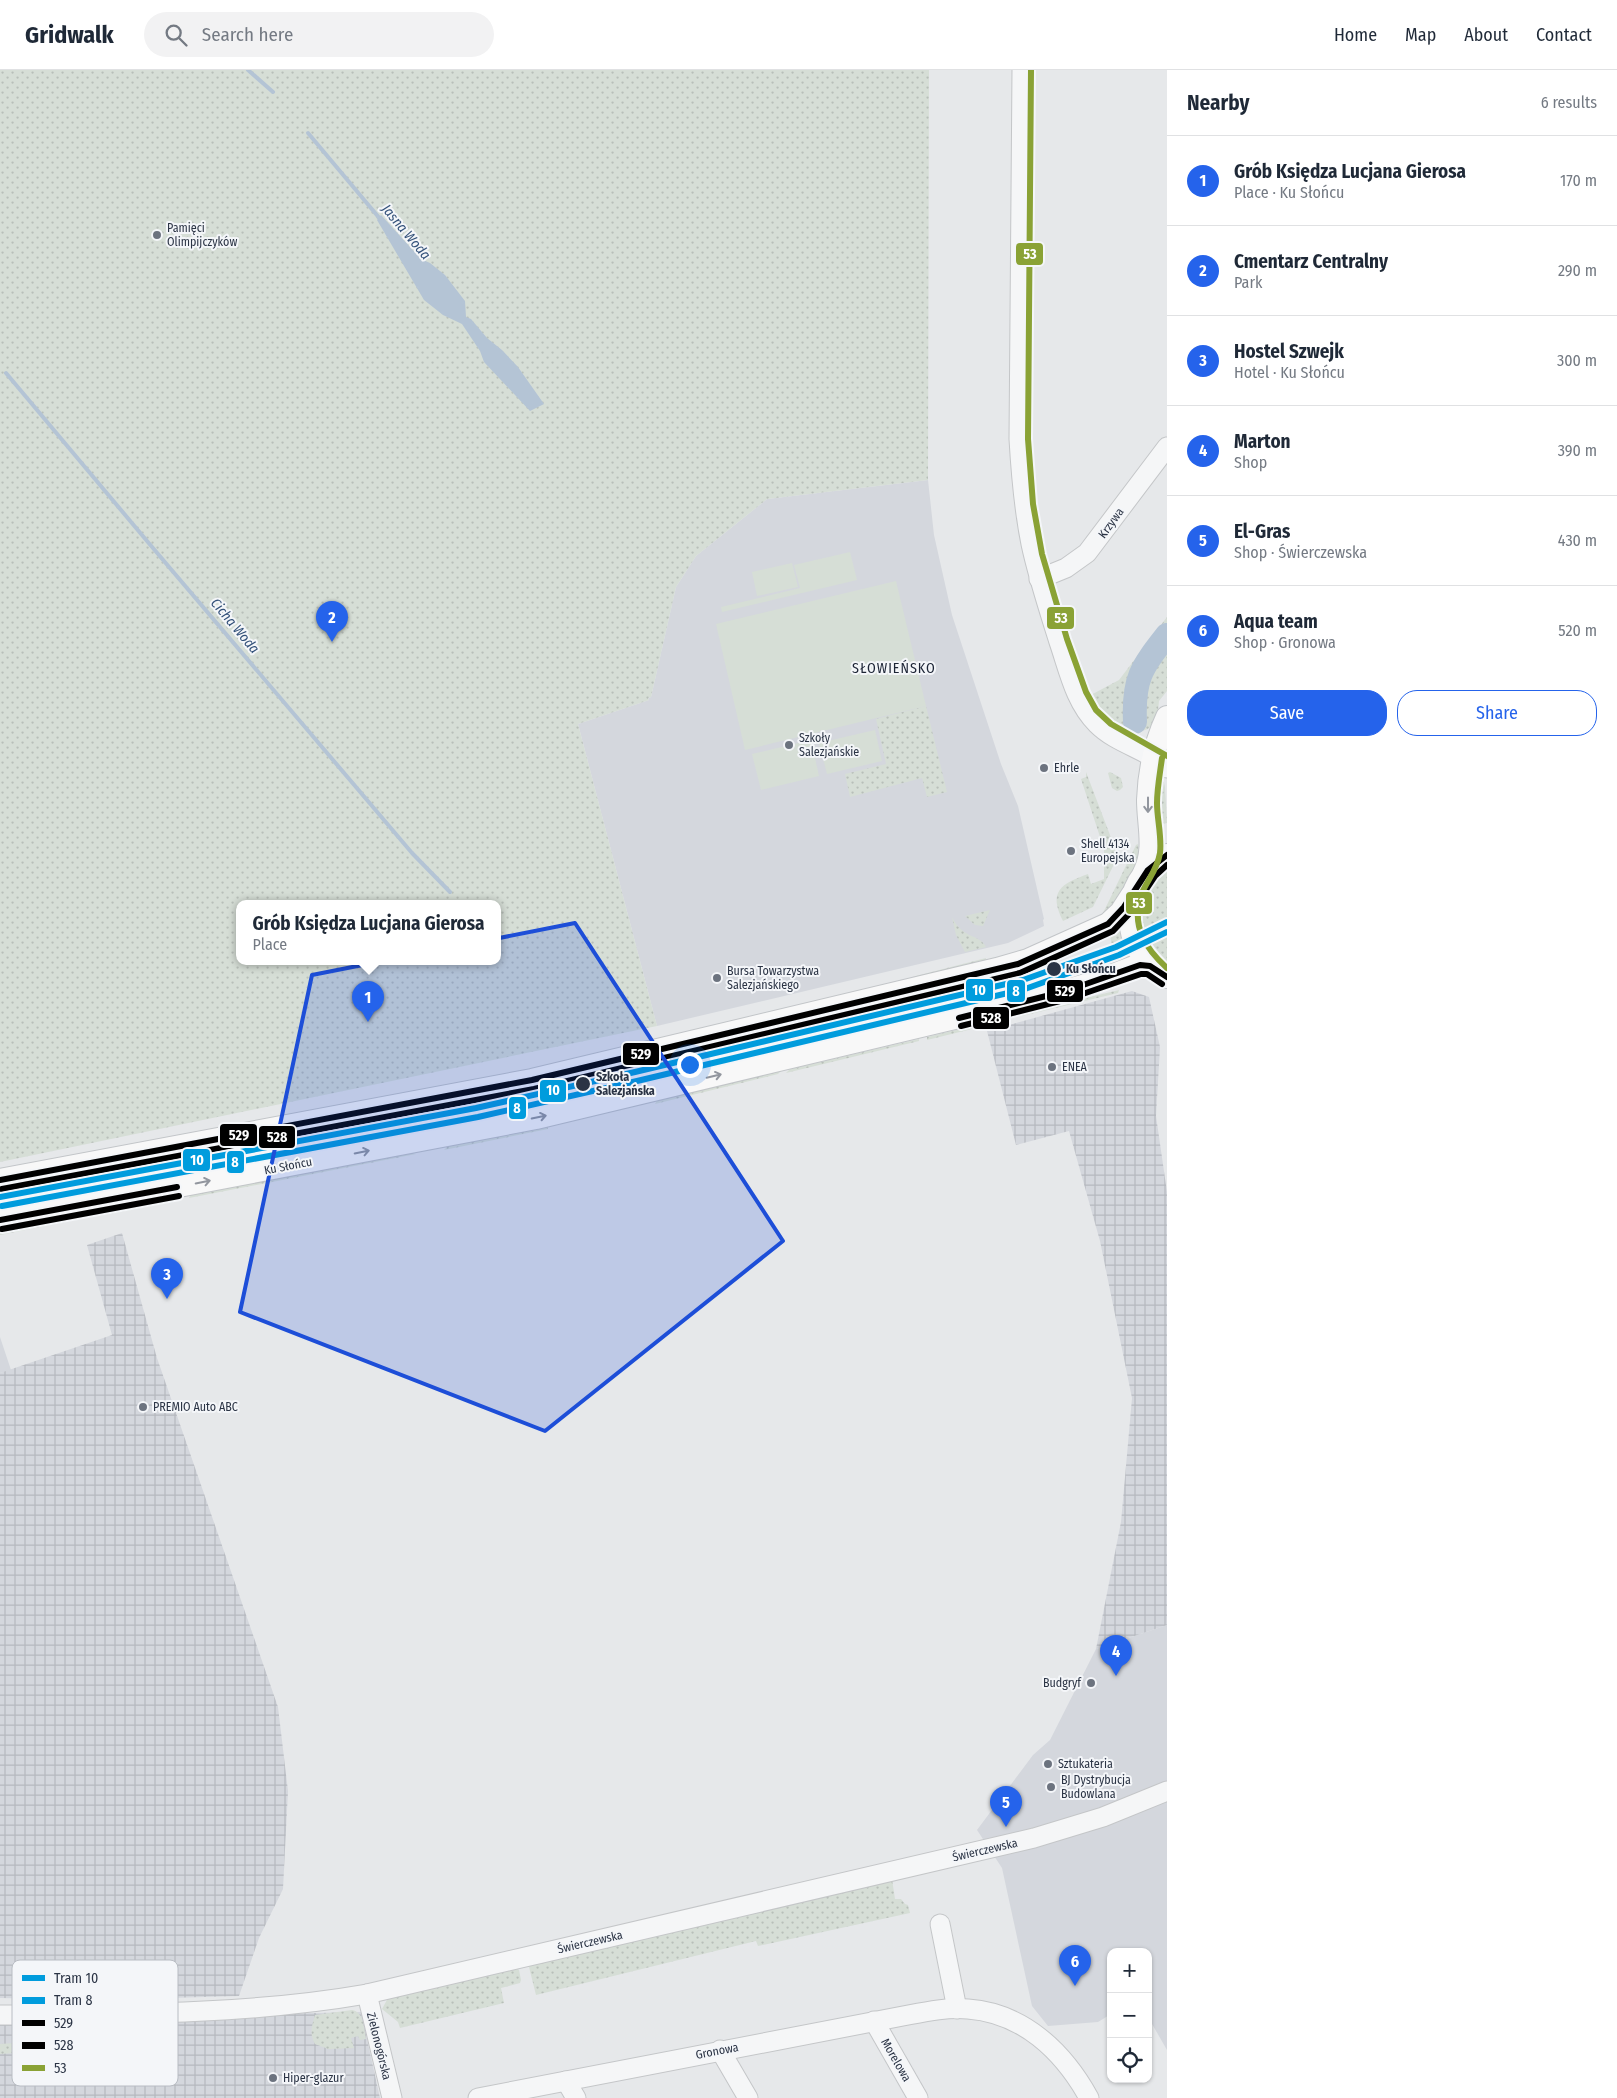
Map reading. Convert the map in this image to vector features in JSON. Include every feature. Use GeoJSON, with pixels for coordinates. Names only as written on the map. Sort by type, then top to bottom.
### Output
{"type":"FeatureCollection","features":[{"type":"Feature","properties":{"kind":"main road"},"geometry":{"type":"LineString","coordinates":[[0,1180],[532,1080],[1018,964],[1108,924],[1121,912],[1132,895],[1144,873],[1151,851],[1148,796],[1160,762],[1167,717]]}},
{"type":"Feature","properties":{"kind":"main road"},"geometry":{"type":"LineString","coordinates":[[1144,873],[1167,855]]}},
{"type":"Feature","properties":{"kind":"main road"},"geometry":{"type":"LineString","coordinates":[[1132,895],[1129,916],[1132,937],[1142,956],[1163,975]]}},
{"type":"Feature","properties":{"kind":"main road","name":"Ku Słońcu"},"geometry":{"type":"LineString","coordinates":[[0,1220],[429,1139],[640,1094],[1058,993],[1089,984],[1134,967],[1145,965],[1163,975]]}},
{"type":"Feature","properties":{"kind":"street"},"geometry":{"type":"LineString","coordinates":[[1022,70],[1019,439],[1024,504],[1039,579],[1072,682],[1082,703],[1096,723],[1116,740],[1160,762]]}},
{"type":"Feature","properties":{"kind":"street","name":"Krzywa"},"geometry":{"type":"LineString","coordinates":[[1039,579],[1066,568],[1088,553],[1167,446]]}},
{"type":"Feature","properties":{"kind":"street"},"geometry":{"type":"LineString","coordinates":[[631,1057],[640,1094]]}},
{"type":"Feature","properties":{"kind":"street"},"geometry":{"type":"LineString","coordinates":[[423,1102],[429,1139]]}},
{"type":"Feature","properties":{"kind":"street","name":"Świerczewska"},"geometry":{"type":"LineString","coordinates":[[178,2011],[221,2010],[298,2004],[367,1994],[1034,1838],[1103,1817],[1167,1791]]}},
{"type":"Feature","properties":{"kind":"street"},"geometry":{"type":"LineString","coordinates":[[940,1924],[957,2009]]}},
{"type":"Feature","properties":{"kind":"street","name":"Zielonogórska"},"geometry":{"type":"LineString","coordinates":[[367,1994],[392,2098]]}},
{"type":"Feature","properties":{"kind":"street","name":"Gronowa"},"geometry":{"type":"LineString","coordinates":[[478,2098],[720,2050],[934,2011],[957,2009],[990,2012],[1027,2028],[1048,2044],[1066,2062],[1089,2098]]}},
{"type":"Feature","properties":{"kind":"street","name":"Morelowa"},"geometry":{"type":"LineString","coordinates":[[874,2022],[918,2098]]}},
{"type":"Feature","properties":{"kind":"street"},"geometry":{"type":"LineString","coordinates":[[720,2050],[748,2098]]}},
{"type":"Feature","properties":{"kind":"street"},"geometry":{"type":"LineString","coordinates":[[566,2081],[576,2098]]}},
{"type":"Feature","properties":{"kind":"highlighted area"},"geometry":{"type":"Polygon","coordinates":[[[575,923],[783,1241],[545,1431],[240,1312],[312,975],[575,923]]]}},
{"type":"Feature","properties":{"kind":"shaded area"},"geometry":{"type":"Polygon","coordinates":[[[0,70],[929,70],[928,480],[767,499],[696,556],[676,587],[649,700],[578,724],[657,1026],[0,1162],[0,70]]]}},
{"type":"Feature","properties":{"kind":"shaded area","name":"Szkoły Salezjańskie"},"geometry":{"type":"Polygon","coordinates":[[[928,480],[934,535],[952,615],[1001,764],[1018,806],[1044,926],[1008,943],[657,1026],[578,724],[649,700],[676,587],[696,556],[767,499],[928,480]]]}},
{"type":"Feature","properties":{"kind":"shaded area"},"geometry":{"type":"Polygon","coordinates":[[[850,552],[857,580],[722,612],[721,607],[800,588],[794,565],[850,552]]]}},
{"type":"Feature","properties":{"kind":"shaded area"},"geometry":{"type":"Polygon","coordinates":[[[792,563],[798,587],[757,596],[752,572],[792,563]]]}},
{"type":"Feature","properties":{"kind":"shaded area"},"geometry":{"type":"Polygon","coordinates":[[[896,581],[926,706],[745,750],[716,624],[896,581]]]}},
{"type":"Feature","properties":{"kind":"shaded area"},"geometry":{"type":"Polygon","coordinates":[[[1167,617],[1167,691],[1159,701],[1157,720],[1148,729],[1133,734],[1108,720],[1097,709],[1089,696],[1119,680],[1167,617]]]}},
{"type":"Feature","properties":{"kind":"shaded area"},"geometry":{"type":"Polygon","coordinates":[[[926,706],[947,792],[927,797],[922,778],[850,797],[845,774],[886,764],[876,719],[926,706]]]}},
{"type":"Feature","properties":{"kind":"shaded area"},"geometry":{"type":"Polygon","coordinates":[[[875,730],[882,761],[827,774],[819,743],[875,730]]]}},
{"type":"Feature","properties":{"kind":"shaded area"},"geometry":{"type":"Polygon","coordinates":[[[811,740],[819,776],[761,790],[752,754],[811,740]]]}},
{"type":"Feature","properties":{"kind":"shaded area"},"geometry":{"type":"Polygon","coordinates":[[[1086,772],[1118,856],[1093,907],[1063,921],[1059,911],[1057,896],[1064,885],[1088,874],[1091,884],[1104,879],[1104,849],[1081,779],[1086,777],[1086,772]]]}},
{"type":"Feature","properties":{"kind":"shaded area"},"geometry":{"type":"Polygon","coordinates":[[[1110,772],[1121,778],[1123,787],[1120,790],[1117,791],[1112,788],[1108,773],[1110,772]]]}},
{"type":"Feature","properties":{"kind":"shaded area"},"geometry":{"type":"Polygon","coordinates":[[[1162,774],[1165,787],[1167,823],[1156,826],[1157,781],[1162,774]]]}},
{"type":"Feature","properties":{"kind":"shaded area"},"geometry":{"type":"Polygon","coordinates":[[[1138,844],[1138,853],[1133,872],[1123,893],[1105,917],[1103,913],[1138,844]]]}},
{"type":"Feature","properties":{"kind":"shaded area"},"geometry":{"type":"Polygon","coordinates":[[[1167,867],[1167,967],[1143,940],[1139,903],[1154,877],[1167,867]]]}},
{"type":"Feature","properties":{"kind":"shaded area"},"geometry":{"type":"Polygon","coordinates":[[[990,910],[983,926],[975,925],[965,916],[990,910]]]}},
{"type":"Feature","properties":{"kind":"shaded area"},"geometry":{"type":"Polygon","coordinates":[[[952,917],[961,929],[980,940],[986,947],[965,952],[956,935],[952,917]]]}},
{"type":"Feature","properties":{"kind":"shaded area"},"geometry":{"type":"Polygon","coordinates":[[[1119,928],[1122,942],[1130,958],[1119,965],[1109,931],[1119,928]]]}},
{"type":"Feature","properties":{"kind":"shaded area"},"geometry":{"type":"Polygon","coordinates":[[[986,958],[985,964],[951,973],[912,977],[986,958]]]}},
{"type":"Feature","properties":{"kind":"shaded area"},"geometry":{"type":"Polygon","coordinates":[[[989,978],[990,985],[643,1069],[643,1065],[989,978]]]}},
{"type":"Feature","properties":{"kind":"shaded area"},"geometry":{"type":"Polygon","coordinates":[[[1119,990],[1118,993],[1022,1016],[1023,1013],[1119,990]]]}},
{"type":"Feature","properties":{"kind":"shaded area"},"geometry":{"type":"Polygon","coordinates":[[[1132,991],[1149,997],[1160,1047],[1156,1116],[1167,1192],[1167,1625],[1096,1649],[1121,1522],[1132,1398],[1100,1241],[1069,1131],[1016,1145],[987,1031],[1132,991]]]}},
{"type":"Feature","properties":{"kind":"shaded area"},"geometry":{"type":"Polygon","coordinates":[[[1006,1018],[1009,1020],[927,1040],[927,1037],[1006,1018]]]}},
{"type":"Feature","properties":{"kind":"shaded area"},"geometry":{"type":"Polygon","coordinates":[[[919,1039],[919,1041],[786,1073],[790,1069],[919,1039]]]}},
{"type":"Feature","properties":{"kind":"shaded area"},"geometry":{"type":"Polygon","coordinates":[[[787,1065],[778,1074],[655,1104],[659,1097],[787,1065]]]}},
{"type":"Feature","properties":{"kind":"shaded area"},"geometry":{"type":"Polygon","coordinates":[[[543,1084],[545,1090],[439,1112],[440,1109],[543,1084]]]}},
{"type":"Feature","properties":{"kind":"shaded area"},"geometry":{"type":"Polygon","coordinates":[[[536,1105],[537,1111],[444,1127],[441,1123],[536,1105]]]}},
{"type":"Feature","properties":{"kind":"shaded area"},"geometry":{"type":"Polygon","coordinates":[[[404,1112],[411,1118],[0,1195],[0,1187],[404,1112]]]}},
{"type":"Feature","properties":{"kind":"shaded area"},"geometry":{"type":"Polygon","coordinates":[[[546,1122],[548,1129],[444,1150],[449,1145],[546,1122]]]}},
{"type":"Feature","properties":{"kind":"shaded area"},"geometry":{"type":"Polygon","coordinates":[[[413,1129],[412,1132],[0,1214],[0,1207],[413,1129]]]}},
{"type":"Feature","properties":{"kind":"shaded area"},"geometry":{"type":"Polygon","coordinates":[[[401,1151],[416,1154],[189,1198],[192,1191],[401,1151]]]}},
{"type":"Feature","properties":{"kind":"shaded area"},"geometry":{"type":"Polygon","coordinates":[[[166,1195],[173,1202],[99,1216],[101,1210],[166,1195]]]}},
{"type":"Feature","properties":{"kind":"shaded area"},"geometry":{"type":"Polygon","coordinates":[[[90,1212],[91,1217],[0,1235],[0,1226],[90,1212]]]}},
{"type":"Feature","properties":{"kind":"shaded area"},"geometry":{"type":"Polygon","coordinates":[[[122,1233],[157,1358],[278,1707],[288,1791],[283,1889],[259,1938],[239,1996],[178,1998],[178,1960],[12,1960],[12,1998],[0,1998],[0,1373],[112,1335],[87,1245],[122,1233]]]}},
{"type":"Feature","properties":{"kind":"shaded area"},"geometry":{"type":"Polygon","coordinates":[[[0,1337],[11,1370],[0,1373],[0,1337]]]}},
{"type":"Feature","properties":{"kind":"shaded area"},"geometry":{"type":"Polygon","coordinates":[[[1167,1625],[1167,2050],[1152,2024],[1152,1948],[1107,1948],[1107,2016],[1098,2022],[1048,2026],[1032,2006],[1002,1868],[977,1830],[1033,1755],[1050,1740],[1096,1649],[1167,1625]]]}},
{"type":"Feature","properties":{"kind":"shaded area"},"geometry":{"type":"Polygon","coordinates":[[[892,1879],[895,1899],[901,1899],[908,1905],[910,1913],[758,1946],[756,1941],[536,1995],[529,1967],[531,1964],[892,1879]]]}},
{"type":"Feature","properties":{"kind":"shaded area"},"geometry":{"type":"Polygon","coordinates":[[[516,1967],[519,1970],[520,1983],[501,1988],[504,2003],[400,2028],[398,2022],[382,2009],[388,1998],[516,1967]]]}},
{"type":"Feature","properties":{"kind":"shaded area"},"geometry":{"type":"Polygon","coordinates":[[[356,2011],[361,2017],[366,2039],[360,2040],[358,2036],[351,2038],[354,2048],[328,2049],[315,2044],[312,2026],[315,2015],[356,2011]]]}},
{"type":"Feature","properties":{"kind":"shaded area"},"geometry":{"type":"Polygon","coordinates":[[[361,2012],[380,2098],[0,2098],[0,2020],[12,2020],[12,2086],[178,2086],[178,2016],[361,2012]]]}},
{"type":"Feature","properties":{"kind":"shaded area"},"geometry":{"type":"Polygon","coordinates":[[[12,2043],[12,2053],[0,2054],[0,2044],[12,2043]]]}},
{"type":"Feature","properties":{"kind":"water"},"geometry":{"type":"Polygon","coordinates":[[[381,215],[421,259],[430,263],[445,275],[465,301],[466,317],[471,319],[487,338],[518,367],[544,404],[530,411],[484,362],[480,351],[462,324],[443,315],[424,300],[377,220],[381,215]]]}},
{"type":"Feature","properties":{"kind":"waterway","name":"Jasna Woda"},"geometry":{"type":"LineString","coordinates":[[248,70],[273,92]]}},
{"type":"Feature","properties":{"kind":"waterway","name":"Jasna Woda"},"geometry":{"type":"LineString","coordinates":[[308,133],[381,220]]}},
{"type":"Feature","properties":{"kind":"waterway","name":"Cicha Woda"},"geometry":{"type":"LineString","coordinates":[[6,373],[412,853],[450,892]]}},
{"type":"Feature","properties":{"kind":"waterway"},"geometry":{"type":"LineString","coordinates":[[1135,722],[1137,684],[1140,675],[1151,656],[1167,635]]}},
{"type":"Feature","properties":{"kind":"tram line","name":"10"},"geometry":{"type":"LineString","coordinates":[[0,1197],[476,1108],[635,1072],[1023,980],[1116,947],[1167,922]]}},
{"type":"Feature","properties":{"kind":"tram line","name":"8"},"geometry":{"type":"LineString","coordinates":[[2,1206],[478,1117],[637,1081],[1025,989],[1119,955],[1167,932]]}},
{"type":"Feature","properties":{"kind":"transit line","name":"53"},"geometry":{"type":"LineString","coordinates":[[1031,70],[1028,439],[1033,504],[1042,554],[1067,639],[1086,692],[1096,710],[1111,724],[1167,756]]}},
{"type":"Feature","properties":{"kind":"transit line","name":"53"},"geometry":{"type":"LineString","coordinates":[[1162,758],[1157,803],[1160,853],[1156,866],[1140,898],[1138,919],[1139,928],[1147,945],[1167,968]]}},
{"type":"Feature","properties":{"kind":"transit line","name":"529"},"geometry":{"type":"LineString","coordinates":[[0,1180],[532,1080],[1018,964],[1108,924],[1124,907],[1148,870],[1167,855]]}},
{"type":"Feature","properties":{"kind":"transit line","name":"528"},"geometry":{"type":"LineString","coordinates":[[2,1189],[534,1089],[1020,973],[1113,931],[1131,912],[1155,876],[1167,865]]}},
{"type":"Feature","properties":{"kind":"transit line","name":"529"},"geometry":{"type":"LineString","coordinates":[[959,1018],[1066,991],[1140,965],[1150,966],[1167,977]]}},
{"type":"Feature","properties":{"kind":"transit line","name":"528"},"geometry":{"type":"LineString","coordinates":[[961,1026],[1068,999],[1141,974],[1147,974],[1162,984]]}},
{"type":"Feature","properties":{"kind":"transit line","name":"529"},"geometry":{"type":"LineString","coordinates":[[0,1220],[177,1187]]}},
{"type":"Feature","properties":{"kind":"transit line","name":"528"},"geometry":{"type":"LineString","coordinates":[[2,1229],[179,1196]]}},
{"type":"Feature","properties":{"kind":"place","name":"Pamięci Olimpijczyków"},"geometry":{"type":"Point","coordinates":[157,235]}},
{"type":"Feature","properties":{"kind":"place","name":"Cmentarz Centralny"},"geometry":{"type":"Point","coordinates":[332,642]}},
{"type":"Feature","properties":{"kind":"place","name":"Szkoły Salezjańskie"},"geometry":{"type":"Point","coordinates":[789,745]}},
{"type":"Feature","properties":{"kind":"place","name":"Ehrle"},"geometry":{"type":"Point","coordinates":[1044,768]}},
{"type":"Feature","properties":{"kind":"place","name":"Shell 4134 Europejska"},"geometry":{"type":"Point","coordinates":[1071,851]}},
{"type":"Feature","properties":{"kind":"place","name":"Ku Słońcu"},"geometry":{"type":"Point","coordinates":[1054,969]}},
{"type":"Feature","properties":{"kind":"place","name":"Bursa Towarzystwa Salezjańskiego"},"geometry":{"type":"Point","coordinates":[717,978]}},
{"type":"Feature","properties":{"kind":"place","name":"Grób Księdza Lucjana Gierosa"},"geometry":{"type":"Point","coordinates":[368,1022]}},
{"type":"Feature","properties":{"kind":"place","name":"ENEA"},"geometry":{"type":"Point","coordinates":[1052,1067]}},
{"type":"Feature","properties":{"kind":"place","name":"Szkoła Salezjańska"},"geometry":{"type":"Point","coordinates":[583,1084]}},
{"type":"Feature","properties":{"kind":"place","name":"Hostel Szwejk"},"geometry":{"type":"Point","coordinates":[167,1299]}},
{"type":"Feature","properties":{"kind":"place","name":"PREMIO Auto ABC"},"geometry":{"type":"Point","coordinates":[143,1407]}},
{"type":"Feature","properties":{"kind":"place","name":"Marton"},"geometry":{"type":"Point","coordinates":[1116,1676]}},
{"type":"Feature","properties":{"kind":"place","name":"Budgryf"},"geometry":{"type":"Point","coordinates":[1091,1683]}},
{"type":"Feature","properties":{"kind":"place","name":"Sztukateria"},"geometry":{"type":"Point","coordinates":[1048,1764]}},
{"type":"Feature","properties":{"kind":"place","name":"BJ Dystrybucja Budowlana"},"geometry":{"type":"Point","coordinates":[1051,1787]}},
{"type":"Feature","properties":{"kind":"place","name":"El-Gras"},"geometry":{"type":"Point","coordinates":[1006,1827]}},
{"type":"Feature","properties":{"kind":"place","name":"Aqua team"},"geometry":{"type":"Point","coordinates":[1075,1986]}},
{"type":"Feature","properties":{"kind":"place","name":"Hiper-glazur"},"geometry":{"type":"Point","coordinates":[273,2078]}},
{"type":"Feature","properties":{"kind":"district","name":"SŁOWIEŃSKO"},"geometry":{"type":"Point","coordinates":[894,668]}}]}
